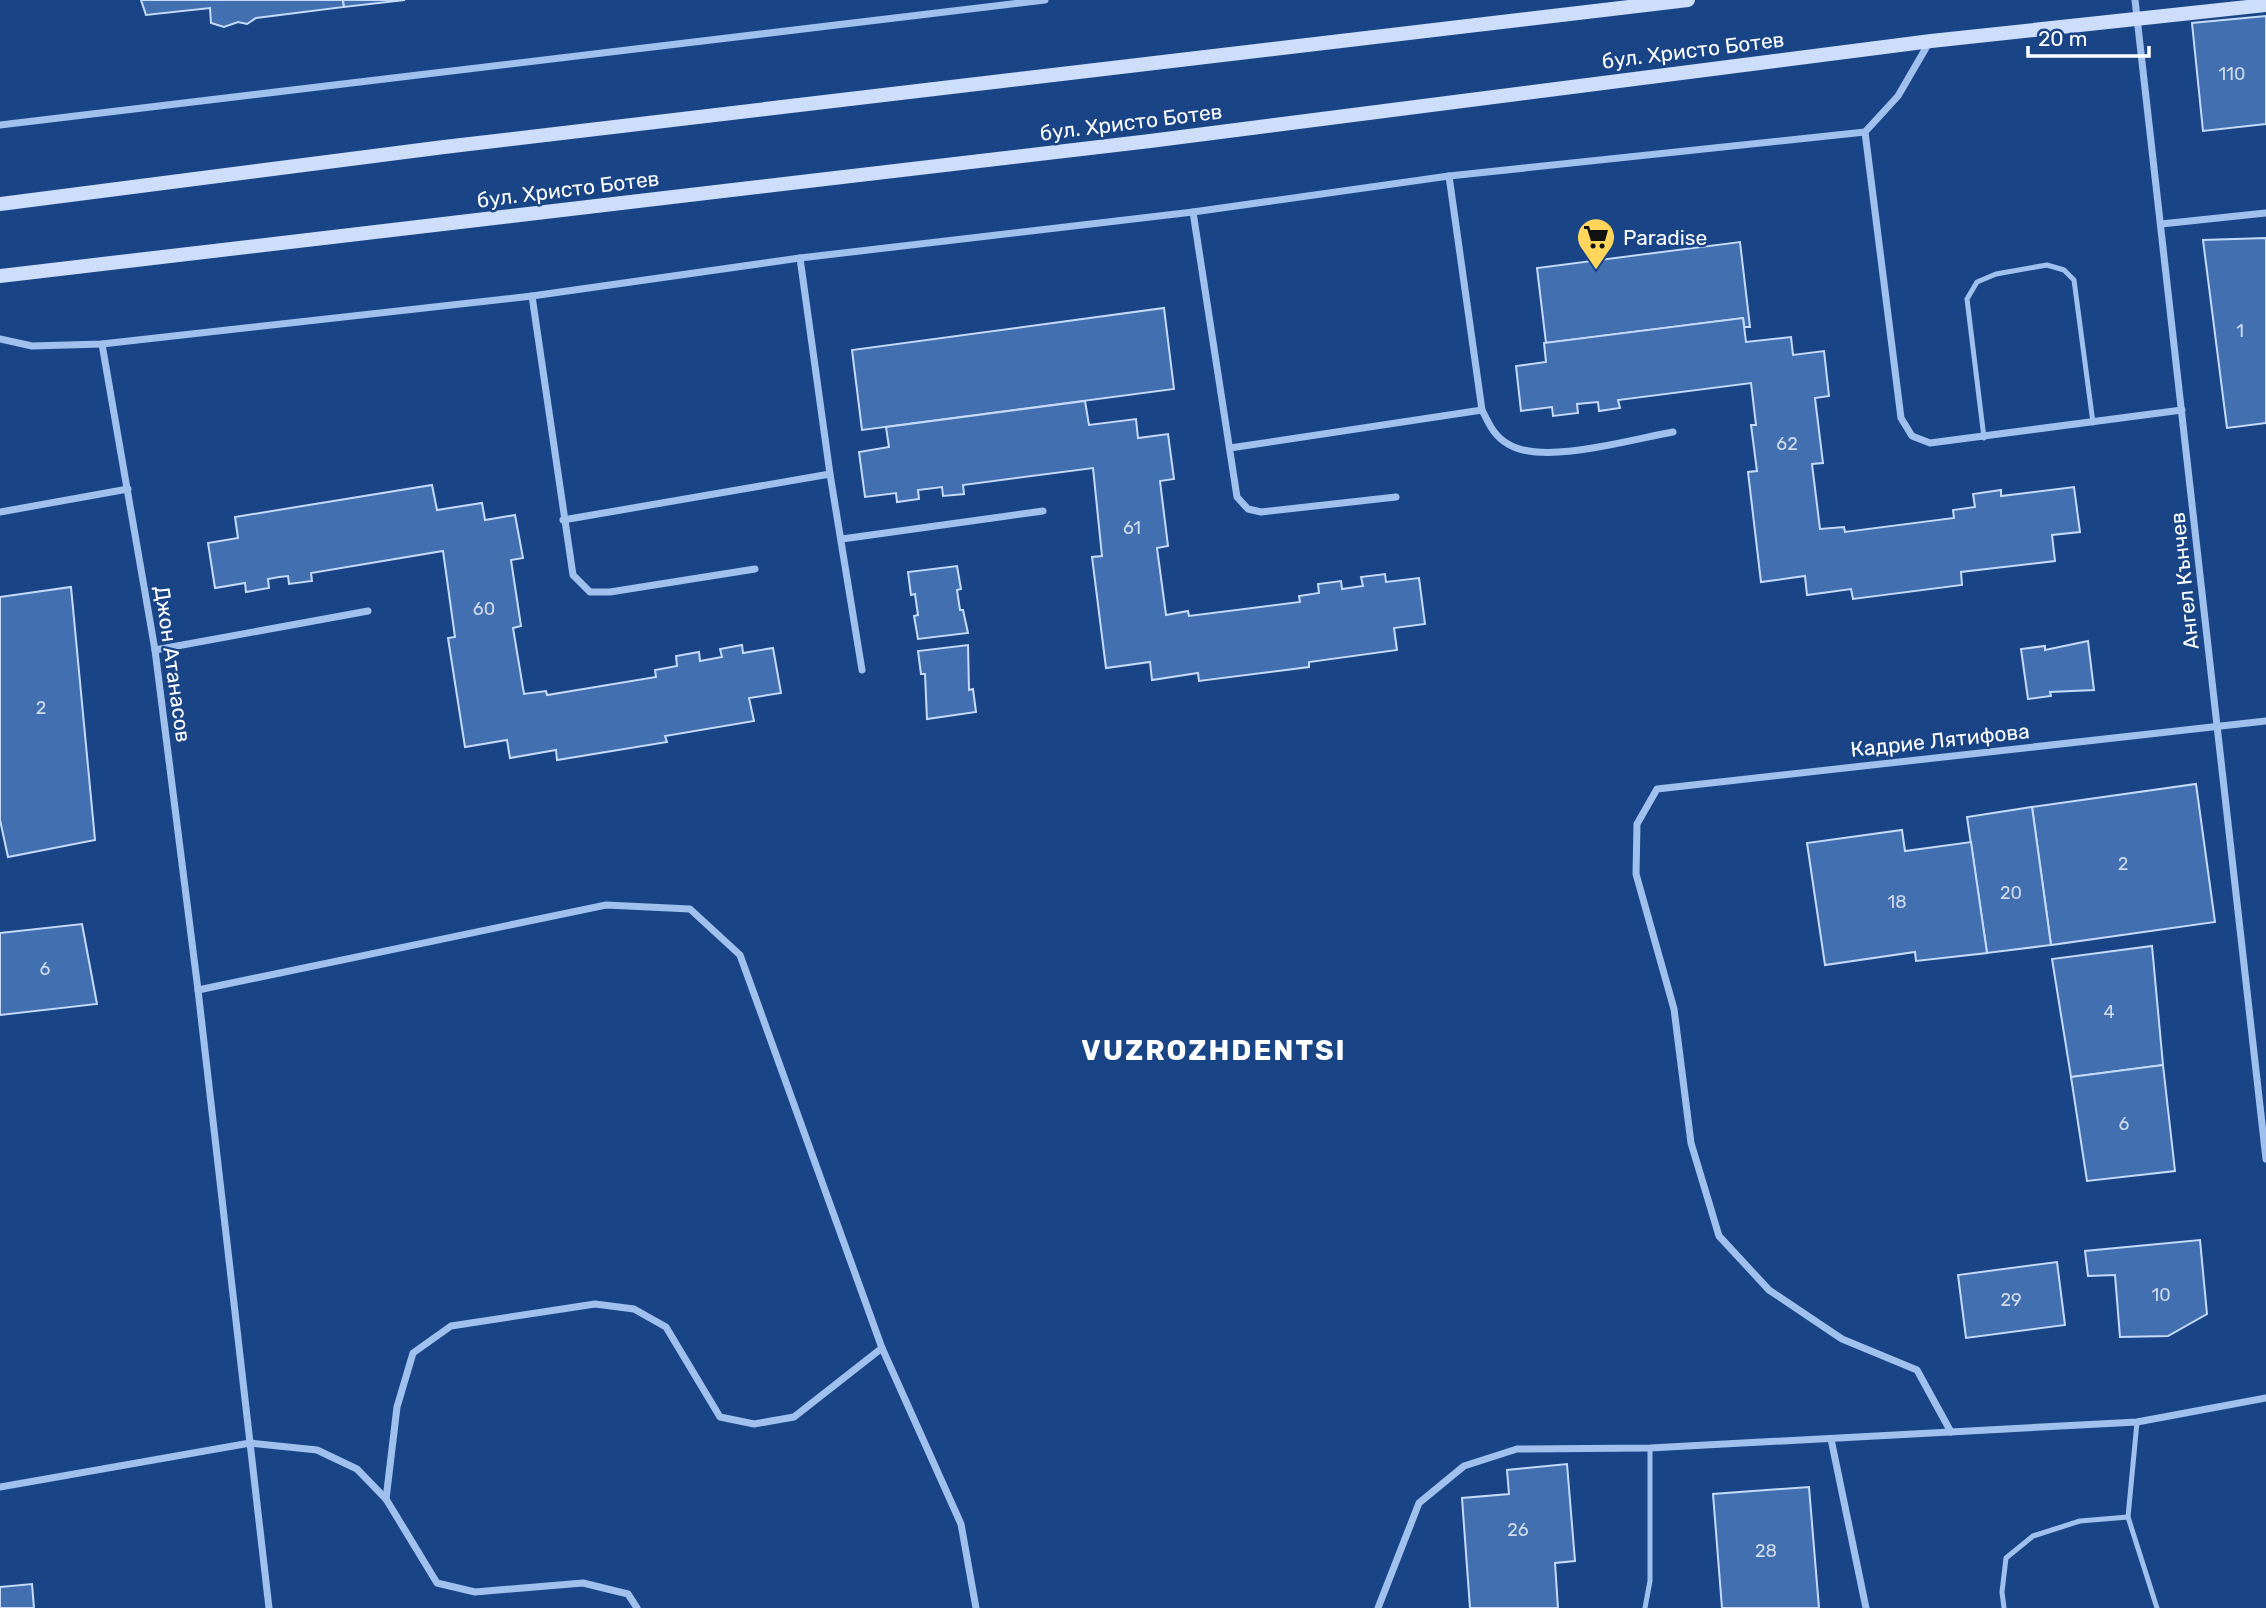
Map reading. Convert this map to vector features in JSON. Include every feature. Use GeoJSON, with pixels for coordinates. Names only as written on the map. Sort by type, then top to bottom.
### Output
{"type":"FeatureCollection","features":[{"type":"Feature","properties":{"kind":"main road"},"geometry":{"type":"LineString","coordinates":[[0,204],[471,144],[1688,0]]}},
{"type":"Feature","properties":{"kind":"main road","name":"бул. Христо Ботев"},"geometry":{"type":"LineString","coordinates":[[0,276],[1136,143],[1931,41],[2266,5]]}},
{"type":"Feature","properties":{"kind":"street"},"geometry":{"type":"LineString","coordinates":[[0,125],[1045,0]]}},
{"type":"Feature","properties":{"kind":"street","name":"Ангел Кънчев"},"geometry":{"type":"LineString","coordinates":[[2136,0],[2266,1159]]}},
{"type":"Feature","properties":{"kind":"street"},"geometry":{"type":"LineString","coordinates":[[0,339],[32,346],[102,344],[532,296],[800,258],[1193,212],[1449,176],[1865,132],[1898,96],[1931,41]]}},
{"type":"Feature","properties":{"kind":"street"},"geometry":{"type":"LineString","coordinates":[[1865,132],[1901,418],[1912,436],[1930,443],[1984,438],[2182,410]]}},
{"type":"Feature","properties":{"kind":"street"},"geometry":{"type":"LineString","coordinates":[[1449,176],[1482,410],[1492,432],[1509,445],[1528,452],[1550,453],[1673,432]]}},
{"type":"Feature","properties":{"kind":"street"},"geometry":{"type":"LineString","coordinates":[[1193,212],[1237,497],[1248,509],[1261,512],[1396,497]]}},
{"type":"Feature","properties":{"kind":"street"},"geometry":{"type":"LineString","coordinates":[[2161,224],[2266,213]]}},
{"type":"Feature","properties":{"kind":"street"},"geometry":{"type":"LineString","coordinates":[[800,258],[830,474],[862,670]]}},
{"type":"Feature","properties":{"kind":"street"},"geometry":{"type":"LineString","coordinates":[[532,296],[573,575],[590,592],[610,592],[755,569]]}},
{"type":"Feature","properties":{"kind":"street","name":"Джон Атанасов"},"geometry":{"type":"LineString","coordinates":[[102,344],[155,650],[198,990],[269,1608]]}},
{"type":"Feature","properties":{"kind":"street"},"geometry":{"type":"LineString","coordinates":[[1230,448],[1482,410]]}},
{"type":"Feature","properties":{"kind":"street"},"geometry":{"type":"LineString","coordinates":[[563,520],[830,474]]}},
{"type":"Feature","properties":{"kind":"street"},"geometry":{"type":"LineString","coordinates":[[0,512],[128,489]]}},
{"type":"Feature","properties":{"kind":"street"},"geometry":{"type":"LineString","coordinates":[[842,539],[1043,511]]}},
{"type":"Feature","properties":{"kind":"street"},"geometry":{"type":"LineString","coordinates":[[155,650],[368,611]]}},
{"type":"Feature","properties":{"kind":"street","name":"Кадрие Лятифова"},"geometry":{"type":"LineString","coordinates":[[1951,1432],[1917,1370],[1842,1339],[1769,1290],[1719,1236],[1691,1143],[1674,1009],[1636,874],[1637,824],[1657,789],[2266,721]]}},
{"type":"Feature","properties":{"kind":"street"},"geometry":{"type":"LineString","coordinates":[[198,990],[606,905],[690,909],[740,955],[881,1348],[961,1524],[976,1608]]}},
{"type":"Feature","properties":{"kind":"street"},"geometry":{"type":"LineString","coordinates":[[386,1499],[397,1406],[412,1353],[451,1326],[595,1304],[634,1309],[666,1327],[720,1417],[754,1424],[794,1417],[881,1348]]}},
{"type":"Feature","properties":{"kind":"street"},"geometry":{"type":"LineString","coordinates":[[1378,1608],[1419,1503],[1464,1466],[1517,1449],[1650,1448],[2137,1422],[2266,1398]]}},
{"type":"Feature","properties":{"kind":"street"},"geometry":{"type":"LineString","coordinates":[[1831,1439],[1866,1608]]}},
{"type":"Feature","properties":{"kind":"street"},"geometry":{"type":"LineString","coordinates":[[0,1488],[250,1443],[317,1450],[357,1469],[386,1499],[437,1583],[475,1592],[583,1583],[628,1594],[637,1608]]}},
{"type":"Feature","properties":{"kind":"lane"},"geometry":{"type":"LineString","coordinates":[[1984,438],[1967,299],[1977,282],[1996,274],[2047,265],[2064,270],[2074,280],[2093,423]]}},
{"type":"Feature","properties":{"kind":"lane"},"geometry":{"type":"LineString","coordinates":[[2137,1422],[2128,1517],[2157,1608]]}},
{"type":"Feature","properties":{"kind":"lane"},"geometry":{"type":"LineString","coordinates":[[1645,1608],[1650,1581],[1650,1448]]}},
{"type":"Feature","properties":{"kind":"lane"},"geometry":{"type":"LineString","coordinates":[[2004,1608],[2001,1592],[2007,1558],[2033,1536],[2080,1521],[2128,1517]]}},
{"type":"Feature","properties":{"kind":"building"},"geometry":{"type":"Polygon","coordinates":[[[141,0],[343,0],[344,7],[256,18],[247,24],[238,22],[224,27],[211,23],[210,8],[146,15],[141,0]]]}},
{"type":"Feature","properties":{"kind":"building"},"geometry":{"type":"Polygon","coordinates":[[[343,0],[405,0],[344,7],[343,0]]]}},
{"type":"Feature","properties":{"kind":"building"},"geometry":{"type":"Polygon","coordinates":[[[2266,16],[2266,124],[2203,131],[2192,23],[2266,16]]]}},
{"type":"Feature","properties":{"kind":"building"},"geometry":{"type":"Polygon","coordinates":[[[2266,238],[2266,423],[2227,428],[2203,240],[2266,238]]]}},
{"type":"Feature","properties":{"kind":"building"},"geometry":{"type":"Polygon","coordinates":[[[1740,242],[1750,327],[1744,327],[1743,318],[1546,343],[1537,268],[1740,242]]]}},
{"type":"Feature","properties":{"kind":"building"},"geometry":{"type":"Polygon","coordinates":[[[1164,308],[1174,389],[862,430],[852,350],[1164,308]]]}},
{"type":"Feature","properties":{"kind":"building"},"geometry":{"type":"Polygon","coordinates":[[[1743,318],[1746,342],[1791,337],[1793,355],[1824,351],[1829,396],[1815,398],[1823,463],[1812,464],[1820,529],[1844,527],[1845,532],[1954,518],[1953,510],[1975,507],[1973,494],[2001,490],[2001,496],[2074,487],[2080,532],[2052,535],[2055,561],[1961,572],[1962,585],[1853,599],[1851,589],[1807,595],[1805,576],[1761,582],[1748,472],[1757,471],[1751,425],[1756,425],[1751,383],[1618,400],[1620,408],[1599,411],[1598,402],[1577,404],[1578,413],[1553,416],[1552,407],[1521,411],[1516,366],[1546,362],[1544,343],[1743,318]]]}},
{"type":"Feature","properties":{"kind":"building"},"geometry":{"type":"Polygon","coordinates":[[[1085,401],[1089,425],[1136,419],[1138,438],[1168,434],[1174,479],[1160,481],[1168,546],[1157,548],[1166,615],[1188,611],[1189,616],[1300,602],[1299,596],[1319,593],[1318,584],[1341,581],[1342,589],[1363,586],[1361,577],[1385,574],[1386,582],[1419,578],[1425,624],[1394,628],[1397,650],[1309,662],[1309,667],[1199,681],[1198,673],[1152,680],[1150,662],[1106,668],[1092,557],[1102,556],[1093,468],[963,485],[964,494],[943,496],[942,487],[918,490],[919,499],[897,502],[896,493],[865,497],[859,452],[889,447],[886,427],[1085,401]]]}},
{"type":"Feature","properties":{"kind":"building"},"geometry":{"type":"Polygon","coordinates":[[[432,485],[437,510],[482,503],[485,520],[515,515],[523,558],[511,560],[521,626],[513,628],[524,694],[546,691],[547,695],[656,677],[655,670],[677,666],[676,656],[699,652],[700,661],[722,657],[720,649],[742,645],[743,653],[773,648],[781,693],[749,698],[754,721],[665,736],[667,742],[557,760],[556,750],[510,758],[507,740],[465,747],[448,638],[455,637],[443,551],[311,573],[312,581],[289,584],[288,576],[268,579],[269,588],[246,592],[245,583],[215,588],[208,543],[238,538],[235,517],[432,485]]]}},
{"type":"Feature","properties":{"kind":"building"},"geometry":{"type":"Polygon","coordinates":[[[957,566],[961,589],[957,590],[960,610],[963,610],[968,633],[918,639],[914,616],[918,615],[915,594],[911,595],[908,572],[957,566]]]}},
{"type":"Feature","properties":{"kind":"building"},"geometry":{"type":"Polygon","coordinates":[[[71,587],[95,840],[8,857],[0,820],[0,597],[71,587]]]}},
{"type":"Feature","properties":{"kind":"building"},"geometry":{"type":"Polygon","coordinates":[[[2088,641],[2094,690],[2050,692],[2051,696],[2028,699],[2021,649],[2045,646],[2045,650],[2088,641]]]}},
{"type":"Feature","properties":{"kind":"building"},"geometry":{"type":"Polygon","coordinates":[[[968,645],[969,690],[973,689],[976,712],[927,719],[925,674],[921,674],[918,651],[968,645]]]}},
{"type":"Feature","properties":{"kind":"building"},"geometry":{"type":"Polygon","coordinates":[[[2196,784],[2215,922],[2051,945],[2032,807],[2196,784]]]}},
{"type":"Feature","properties":{"kind":"building"},"geometry":{"type":"Polygon","coordinates":[[[2032,807],[2051,945],[1987,953],[1967,817],[2032,807]]]}},
{"type":"Feature","properties":{"kind":"building"},"geometry":{"type":"Polygon","coordinates":[[[1902,830],[1905,851],[1971,842],[1987,953],[1916,961],[1915,952],[1825,965],[1807,843],[1902,830]]]}},
{"type":"Feature","properties":{"kind":"building"},"geometry":{"type":"Polygon","coordinates":[[[82,924],[97,1004],[0,1015],[0,933],[82,924]]]}},
{"type":"Feature","properties":{"kind":"building"},"geometry":{"type":"Polygon","coordinates":[[[2152,946],[2163,1065],[2071,1077],[2052,959],[2152,946]]]}},
{"type":"Feature","properties":{"kind":"building"},"geometry":{"type":"Polygon","coordinates":[[[2163,1065],[2175,1171],[2087,1181],[2071,1077],[2163,1065]]]}},
{"type":"Feature","properties":{"kind":"building"},"geometry":{"type":"Polygon","coordinates":[[[2200,1240],[2207,1314],[2168,1336],[2120,1337],[2115,1275],[2088,1276],[2085,1251],[2200,1240]]]}},
{"type":"Feature","properties":{"kind":"building"},"geometry":{"type":"Polygon","coordinates":[[[2057,1262],[2065,1325],[1966,1338],[1958,1275],[2057,1262]]]}},
{"type":"Feature","properties":{"kind":"building"},"geometry":{"type":"Polygon","coordinates":[[[1567,1464],[1575,1561],[1555,1563],[1558,1608],[1470,1608],[1462,1498],[1509,1494],[1507,1470],[1567,1464]]]}},
{"type":"Feature","properties":{"kind":"building"},"geometry":{"type":"Polygon","coordinates":[[[1809,1487],[1819,1608],[1722,1608],[1713,1494],[1809,1487]]]}},
{"type":"Feature","properties":{"kind":"building"},"geometry":{"type":"Polygon","coordinates":[[[32,1584],[34,1608],[0,1608],[0,1587],[32,1584]]]}},
{"type":"Feature","properties":{"kind":"place","name":"Paradise"},"geometry":{"type":"Point","coordinates":[1596,271]}},
{"type":"Feature","properties":{"kind":"district","name":"VUZROZHDENTSI"},"geometry":{"type":"Point","coordinates":[1214,1050]}}]}
